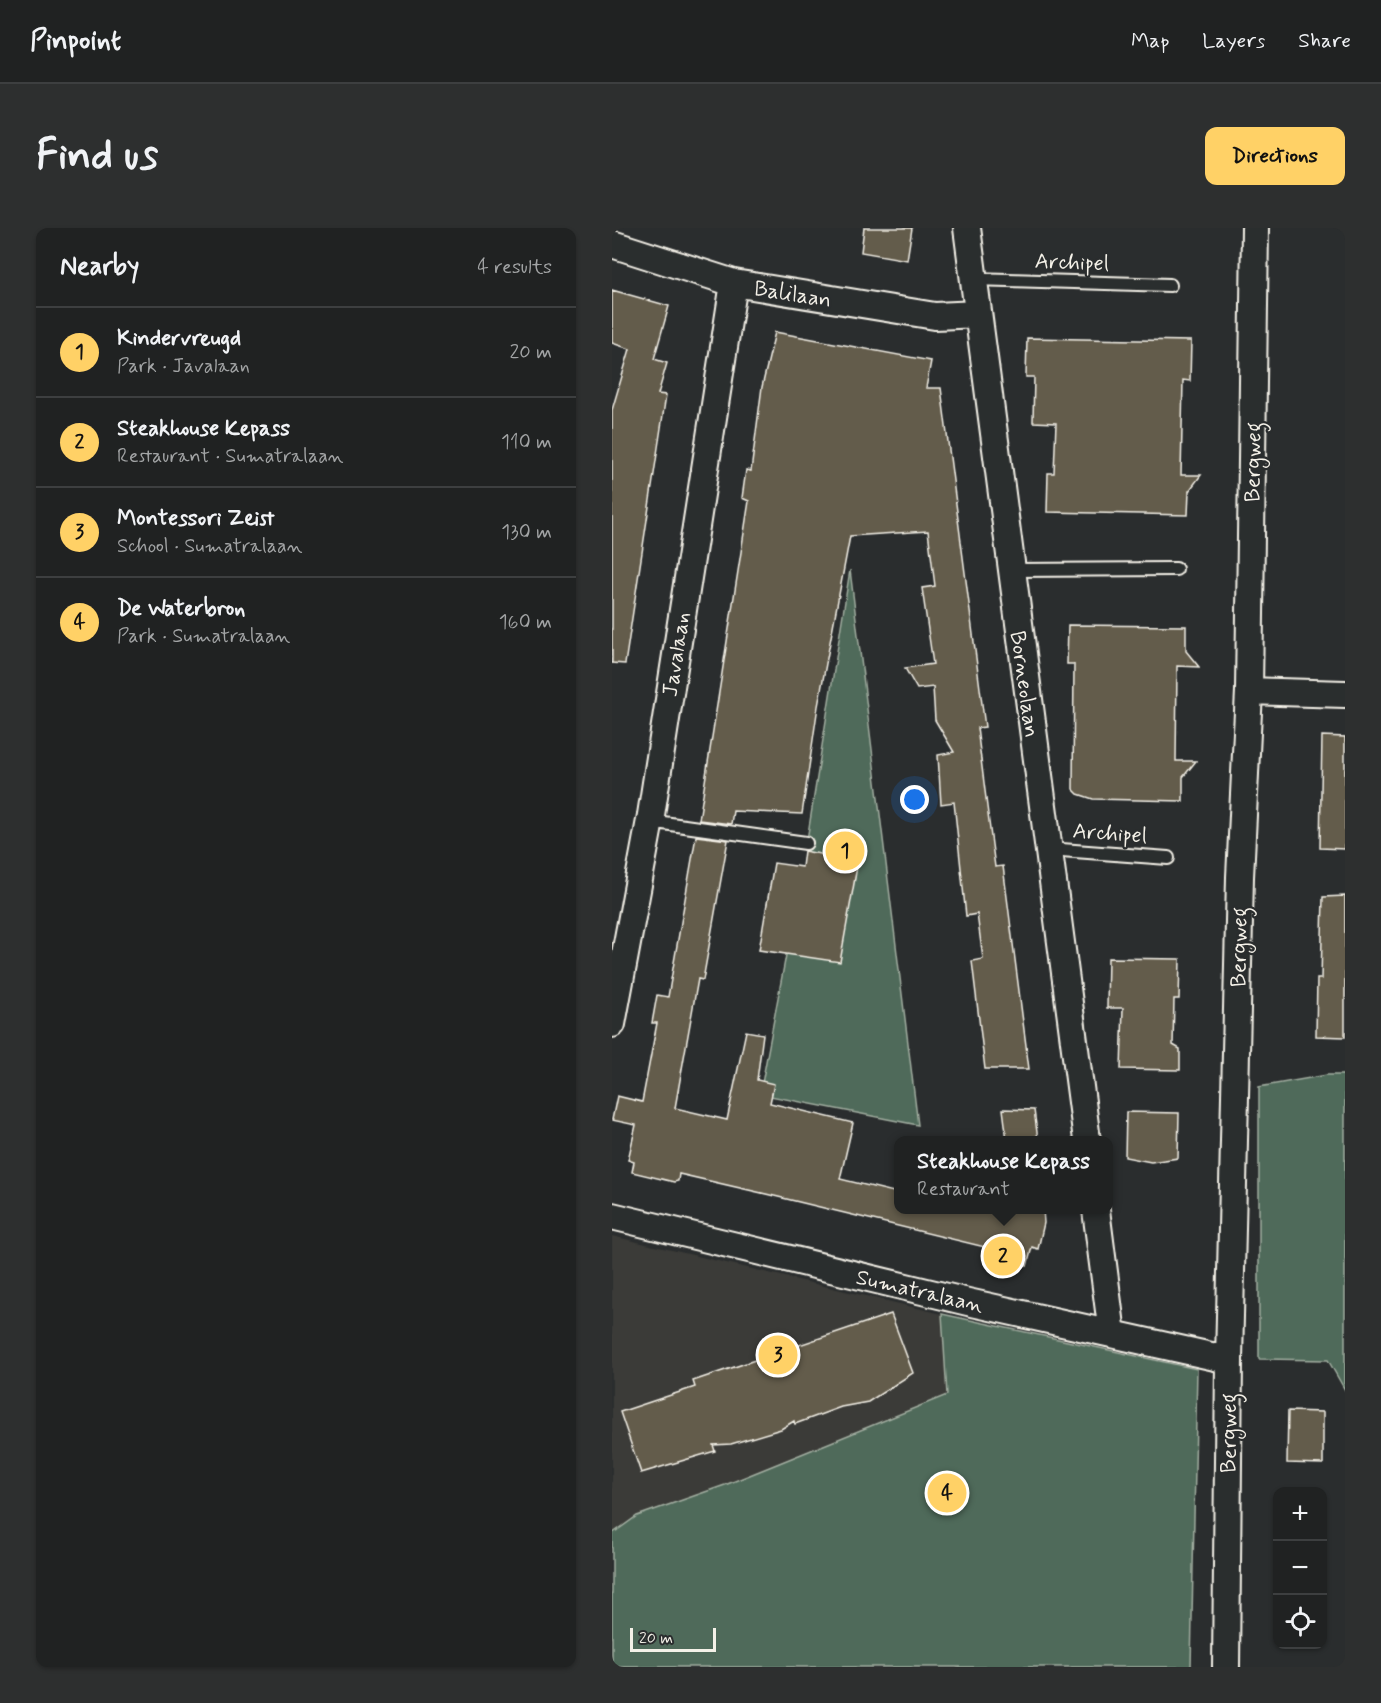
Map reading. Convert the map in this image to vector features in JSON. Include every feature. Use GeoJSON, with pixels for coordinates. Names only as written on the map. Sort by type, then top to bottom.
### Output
{"type":"FeatureCollection","features":[{"type":"Feature","properties":{"kind":"street","name":"Borneolaan"},"geometry":{"type":"LineString","coordinates":[[967,228],[1086,1136]]}},
{"type":"Feature","properties":{"kind":"street","name":"Bergweg"},"geometry":{"type":"LineString","coordinates":[[1226,1667],[1229,1360],[1240,877],[1249,691],[1255,228]]}},
{"type":"Feature","properties":{"kind":"street","name":"Balilaan"},"geometry":{"type":"LineString","coordinates":[[612,244],[734,283],[935,316],[978,315]]}},
{"type":"Feature","properties":{"kind":"street","name":"Javalaan"},"geometry":{"type":"LineString","coordinates":[[612,1024],[649,821],[734,283]]}},
{"type":"Feature","properties":{"kind":"street"},"geometry":{"type":"LineString","coordinates":[[1249,691],[1345,694]]}},
{"type":"Feature","properties":{"kind":"street"},"geometry":{"type":"LineString","coordinates":[[1097,1214],[1112,1334]]}},
{"type":"Feature","properties":{"kind":"street","name":"Sumatralaan"},"geometry":{"type":"LineString","coordinates":[[612,1216],[1229,1360]]}},
{"type":"Feature","properties":{"kind":"lane","name":"Archipel"},"geometry":{"type":"LineString","coordinates":[[973,279],[1170,285]]}},
{"type":"Feature","properties":{"kind":"lane"},"geometry":{"type":"LineString","coordinates":[[1011,570],[1176,569]]}},
{"type":"Feature","properties":{"kind":"lane"},"geometry":{"type":"LineString","coordinates":[[649,821],[806,843]]}},
{"type":"Feature","properties":{"kind":"lane","name":"Archipel"},"geometry":{"type":"LineString","coordinates":[[1048,849],[1168,858]]}},
{"type":"Feature","properties":{"kind":"shaded area"},"geometry":{"type":"Polygon","coordinates":[[[612,1236],[942,1314],[948,1395],[725,1485],[637,1516],[612,1534],[612,1236]]]}},
{"type":"Feature","properties":{"kind":"green space"},"geometry":{"type":"Polygon","coordinates":[[[850,570],[918,1125],[760,1094],[804,859],[850,570]]]}},
{"type":"Feature","properties":{"kind":"green space"},"geometry":{"type":"Polygon","coordinates":[[[1327,1075],[1345,1075],[1345,1390],[1328,1360],[1259,1359],[1259,1087],[1327,1075]]]}},
{"type":"Feature","properties":{"kind":"green space"},"geometry":{"type":"Polygon","coordinates":[[[942,1314],[1197,1369],[1191,1667],[612,1667],[612,1534],[637,1516],[725,1485],[947,1395],[942,1314]]]}},
{"type":"Feature","properties":{"kind":"building"},"geometry":{"type":"Polygon","coordinates":[[[864,228],[912,228],[907,260],[861,252],[864,228]]]}},
{"type":"Feature","properties":{"kind":"building"},"geometry":{"type":"Polygon","coordinates":[[[612,290],[669,306],[654,359],[667,363],[658,394],[666,395],[625,664],[612,663],[612,410],[630,349],[612,343],[612,290]]]}},
{"type":"Feature","properties":{"kind":"building"},"geometry":{"type":"Polygon","coordinates":[[[775,332],[931,361],[926,388],[941,388],[985,727],[977,728],[989,822],[995,867],[1003,866],[1029,1069],[985,1069],[972,961],[983,959],[977,914],[966,916],[954,802],[941,804],[938,755],[954,752],[935,720],[933,687],[917,689],[905,668],[933,664],[922,588],[935,586],[928,531],[850,536],[818,706],[802,814],[733,811],[731,824],[699,820],[749,501],[742,498],[746,470],[751,471],[762,387],[775,332]]]}},
{"type":"Feature","properties":{"kind":"building"},"geometry":{"type":"Polygon","coordinates":[[[1027,338],[1191,341],[1190,381],[1183,380],[1181,475],[1201,475],[1189,491],[1188,515],[1047,512],[1048,473],[1054,473],[1056,423],[1033,422],[1034,377],[1026,377],[1027,338]]]}},
{"type":"Feature","properties":{"kind":"building"},"geometry":{"type":"Polygon","coordinates":[[[1068,625],[1186,626],[1186,651],[1199,667],[1177,666],[1176,761],[1196,761],[1183,777],[1183,801],[1093,799],[1078,794],[1073,789],[1074,664],[1067,664],[1068,625]]]}},
{"type":"Feature","properties":{"kind":"building"},"geometry":{"type":"Polygon","coordinates":[[[1322,736],[1345,737],[1345,849],[1320,848],[1322,736]]]}},
{"type":"Feature","properties":{"kind":"building"},"geometry":{"type":"Polygon","coordinates":[[[696,836],[728,840],[703,980],[698,979],[675,1108],[727,1120],[746,1031],[763,1034],[757,1080],[774,1084],[770,1103],[853,1123],[840,1179],[894,1192],[894,1214],[1043,1214],[1044,1223],[1038,1249],[1032,1247],[1027,1266],[987,1257],[984,1254],[985,1247],[766,1194],[679,1174],[678,1181],[674,1182],[632,1172],[634,1162],[628,1160],[636,1125],[612,1120],[617,1096],[642,1102],[657,1023],[652,1023],[657,995],[668,997],[696,836]]]}},
{"type":"Feature","properties":{"kind":"building"},"geometry":{"type":"Polygon","coordinates":[[[804,851],[858,861],[840,962],[759,950],[774,863],[802,867],[804,851]]]}},
{"type":"Feature","properties":{"kind":"building"},"geometry":{"type":"Polygon","coordinates":[[[1345,896],[1345,1037],[1316,1036],[1317,979],[1321,979],[1323,897],[1345,896]]]}},
{"type":"Feature","properties":{"kind":"building"},"geometry":{"type":"Polygon","coordinates":[[[1108,958],[1180,959],[1179,999],[1174,999],[1173,1045],[1180,1049],[1180,1070],[1121,1069],[1123,1008],[1107,1008],[1108,958]]]}},
{"type":"Feature","properties":{"kind":"building"},"geometry":{"type":"Polygon","coordinates":[[[1003,1109],[1034,1110],[1037,1136],[1006,1136],[1003,1109]]]}},
{"type":"Feature","properties":{"kind":"building"},"geometry":{"type":"Polygon","coordinates":[[[1126,1112],[1179,1113],[1178,1158],[1151,1162],[1125,1157],[1126,1112]]]}},
{"type":"Feature","properties":{"kind":"building"},"geometry":{"type":"Polygon","coordinates":[[[891,1314],[913,1373],[868,1402],[841,1407],[795,1424],[794,1421],[781,1429],[731,1444],[713,1445],[715,1451],[641,1473],[620,1412],[695,1387],[693,1381],[891,1314]]]}},
{"type":"Feature","properties":{"kind":"building"},"geometry":{"type":"Polygon","coordinates":[[[1288,1411],[1323,1412],[1323,1464],[1287,1463],[1288,1411]]]}},
{"type":"Feature","properties":{"kind":"place","name":"Kindervreugd"},"geometry":{"type":"Point","coordinates":[845,851]}},
{"type":"Feature","properties":{"kind":"place","name":"Steakhouse Kepass"},"geometry":{"type":"Point","coordinates":[1003,1256]}},
{"type":"Feature","properties":{"kind":"place","name":"Montessori Zeist"},"geometry":{"type":"Point","coordinates":[778,1355]}},
{"type":"Feature","properties":{"kind":"place","name":"De Waterbron"},"geometry":{"type":"Point","coordinates":[947,1493]}}]}
